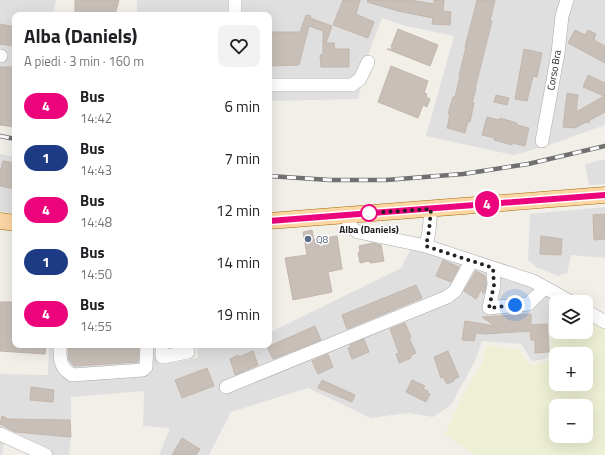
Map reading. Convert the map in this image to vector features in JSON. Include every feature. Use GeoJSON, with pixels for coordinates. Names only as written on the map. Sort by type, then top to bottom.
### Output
{"type":"FeatureCollection","features":[{"type":"Feature","properties":{"kind":"main road"},"geometry":{"type":"LineString","coordinates":[[272,221],[605,195]]}},
{"type":"Feature","properties":{"kind":"main road"},"geometry":{"type":"LineString","coordinates":[[0,221],[12,223]]}},
{"type":"Feature","properties":{"kind":"street"},"geometry":{"type":"LineString","coordinates":[[235,0],[235,12]]}},
{"type":"Feature","properties":{"kind":"street","name":"Corso Bra"},"geometry":{"type":"LineString","coordinates":[[542,141],[558,53],[562,16],[567,0]]}},
{"type":"Feature","properties":{"kind":"street"},"geometry":{"type":"LineString","coordinates":[[272,85],[352,85],[360,79],[368,62]]}},
{"type":"Feature","properties":{"kind":"street"},"geometry":{"type":"LineString","coordinates":[[426,246],[431,209]]}},
{"type":"Feature","properties":{"kind":"street"},"geometry":{"type":"LineString","coordinates":[[344,214],[353,230],[358,232],[426,246],[471,262],[533,281],[558,295]]}},
{"type":"Feature","properties":{"kind":"street"},"geometry":{"type":"LineString","coordinates":[[226,387],[447,297],[455,291],[471,262]]}},
{"type":"Feature","properties":{"kind":"street"},"geometry":{"type":"LineString","coordinates":[[493,268],[494,285],[489,308],[528,304],[546,288]]}},
{"type":"Feature","properties":{"kind":"street"},"geometry":{"type":"LineString","coordinates":[[593,315],[605,322]]}},
{"type":"Feature","properties":{"kind":"street"},"geometry":{"type":"LineString","coordinates":[[60,348],[62,365],[65,371],[72,375],[143,370],[146,367],[147,348]]}},
{"type":"Feature","properties":{"kind":"street"},"geometry":{"type":"LineString","coordinates":[[162,348],[162,357],[188,352]]}},
{"type":"Feature","properties":{"kind":"street"},"geometry":{"type":"LineString","coordinates":[[0,434],[46,455]]}},
{"type":"Feature","properties":{"kind":"shaded area"},"geometry":{"type":"Polygon","coordinates":[[[0,0],[56,0],[53,12],[12,12],[12,80],[0,80],[0,0]]]}},
{"type":"Feature","properties":{"kind":"shaded area"},"geometry":{"type":"Polygon","coordinates":[[[137,0],[605,0],[605,125],[552,144],[514,155],[426,136],[454,36],[406,26],[382,18],[369,52],[358,99],[272,101],[272,12],[137,12],[137,0]]]}},
{"type":"Feature","properties":{"kind":"shaded area"},"geometry":{"type":"Polygon","coordinates":[[[0,154],[12,156],[12,213],[0,211],[0,154]]]}},
{"type":"Feature","properties":{"kind":"shaded area"},"geometry":{"type":"Polygon","coordinates":[[[605,159],[605,184],[589,185],[585,164],[605,159]]]}},
{"type":"Feature","properties":{"kind":"shaded area"},"geometry":{"type":"Polygon","coordinates":[[[605,207],[605,258],[571,255],[567,273],[558,276],[536,267],[528,260],[530,214],[605,207]]]}},
{"type":"Feature","properties":{"kind":"shaded area"},"geometry":{"type":"Polygon","coordinates":[[[412,246],[464,262],[499,277],[550,295],[549,356],[545,359],[532,361],[521,344],[482,341],[475,361],[451,405],[433,417],[408,413],[371,418],[308,388],[231,412],[209,455],[159,455],[170,428],[143,426],[144,391],[71,397],[71,437],[69,455],[54,455],[6,432],[2,455],[0,455],[0,374],[48,375],[49,348],[157,348],[159,365],[198,358],[197,348],[272,348],[272,332],[401,268],[412,246]]]}},
{"type":"Feature","properties":{"kind":"green space"},"geometry":{"type":"Polygon","coordinates":[[[593,320],[605,327],[605,455],[475,455],[445,435],[462,396],[482,364],[486,345],[519,350],[525,360],[531,365],[546,362],[549,359],[549,391],[593,391],[593,347],[551,347],[552,339],[593,339],[593,320]]]}},
{"type":"Feature","properties":{"kind":"building"},"geometry":{"type":"Polygon","coordinates":[[[75,0],[119,0],[116,12],[75,12],[75,0]]]}},
{"type":"Feature","properties":{"kind":"building"},"geometry":{"type":"Polygon","coordinates":[[[343,0],[360,0],[356,14],[374,22],[368,38],[333,25],[343,0]]]}},
{"type":"Feature","properties":{"kind":"building"},"geometry":{"type":"Polygon","coordinates":[[[368,0],[410,0],[434,4],[434,0],[444,0],[443,11],[451,12],[450,25],[432,24],[433,18],[398,11],[367,2],[368,0]]]}},
{"type":"Feature","properties":{"kind":"building"},"geometry":{"type":"Polygon","coordinates":[[[477,0],[495,0],[490,21],[492,21],[472,103],[474,103],[470,122],[468,121],[465,133],[447,128],[450,114],[448,114],[453,97],[455,97],[465,47],[477,0]]]}},
{"type":"Feature","properties":{"kind":"building"},"geometry":{"type":"Polygon","coordinates":[[[306,15],[311,16],[310,18],[332,26],[326,43],[334,43],[335,49],[349,49],[349,67],[321,67],[320,55],[323,54],[323,31],[309,26],[299,65],[272,66],[272,32],[300,32],[306,15]]]}},
{"type":"Feature","properties":{"kind":"building"},"geometry":{"type":"Polygon","coordinates":[[[0,24],[12,26],[12,46],[0,44],[0,24]]]}},
{"type":"Feature","properties":{"kind":"building"},"geometry":{"type":"Polygon","coordinates":[[[398,29],[438,45],[430,66],[387,49],[394,49],[391,47],[398,29]]]}},
{"type":"Feature","properties":{"kind":"building"},"geometry":{"type":"Polygon","coordinates":[[[575,30],[585,35],[588,30],[596,34],[594,40],[605,46],[605,63],[568,43],[575,30]]]}},
{"type":"Feature","properties":{"kind":"building"},"geometry":{"type":"Polygon","coordinates":[[[524,49],[542,53],[537,77],[533,76],[527,101],[515,99],[524,49]]]}},
{"type":"Feature","properties":{"kind":"building"},"geometry":{"type":"Polygon","coordinates":[[[391,66],[428,81],[424,93],[427,94],[426,97],[430,99],[427,107],[423,105],[418,118],[378,102],[391,66]]]}},
{"type":"Feature","properties":{"kind":"building"},"geometry":{"type":"Polygon","coordinates":[[[0,67],[12,67],[12,127],[0,125],[0,67]]]}},
{"type":"Feature","properties":{"kind":"building"},"geometry":{"type":"Polygon","coordinates":[[[588,75],[605,83],[605,112],[590,120],[589,123],[586,122],[575,128],[563,127],[567,93],[578,95],[576,112],[604,96],[583,87],[588,75]]]}},
{"type":"Feature","properties":{"kind":"building"},"geometry":{"type":"Polygon","coordinates":[[[496,95],[509,98],[507,105],[494,102],[496,95]]]}},
{"type":"Feature","properties":{"kind":"building"},"geometry":{"type":"Polygon","coordinates":[[[487,117],[499,120],[500,118],[529,128],[525,146],[512,143],[512,145],[494,140],[495,138],[482,135],[487,117]]]}},
{"type":"Feature","properties":{"kind":"building"},"geometry":{"type":"Polygon","coordinates":[[[3,161],[12,162],[12,188],[0,186],[3,161]]]}},
{"type":"Feature","properties":{"kind":"building"},"geometry":{"type":"Polygon","coordinates":[[[605,214],[605,239],[594,240],[593,215],[605,214]]]}},
{"type":"Feature","properties":{"kind":"building"},"geometry":{"type":"Polygon","coordinates":[[[312,230],[314,240],[337,236],[342,269],[328,272],[332,292],[293,300],[285,258],[307,255],[303,232],[312,230]]]}},
{"type":"Feature","properties":{"kind":"building"},"geometry":{"type":"Polygon","coordinates":[[[541,236],[562,239],[561,255],[540,254],[541,236]]]}},
{"type":"Feature","properties":{"kind":"building"},"geometry":{"type":"Polygon","coordinates":[[[373,243],[381,245],[384,261],[371,263],[368,261],[360,263],[358,253],[360,251],[359,246],[373,243]]]}},
{"type":"Feature","properties":{"kind":"building"},"geometry":{"type":"Polygon","coordinates":[[[443,260],[459,267],[451,282],[436,276],[443,260]]]}},
{"type":"Feature","properties":{"kind":"building"},"geometry":{"type":"Polygon","coordinates":[[[476,271],[485,276],[486,284],[483,294],[481,290],[476,299],[464,291],[476,271]]]}},
{"type":"Feature","properties":{"kind":"building"},"geometry":{"type":"Polygon","coordinates":[[[416,285],[422,298],[347,329],[342,315],[416,285]]]}},
{"type":"Feature","properties":{"kind":"building"},"geometry":{"type":"Polygon","coordinates":[[[0,302],[12,302],[12,348],[46,348],[45,354],[0,351],[0,302]]]}},
{"type":"Feature","properties":{"kind":"building"},"geometry":{"type":"Polygon","coordinates":[[[531,314],[531,325],[547,324],[549,352],[535,353],[535,340],[531,340],[530,331],[486,334],[476,333],[474,341],[462,340],[465,321],[495,326],[482,317],[531,314]]]}},
{"type":"Feature","properties":{"kind":"building"},"geometry":{"type":"Polygon","coordinates":[[[405,323],[411,337],[409,338],[416,353],[410,356],[411,358],[399,363],[396,354],[399,353],[390,329],[405,323]]]}},
{"type":"Feature","properties":{"kind":"building"},"geometry":{"type":"Polygon","coordinates":[[[315,326],[321,340],[273,359],[268,348],[272,348],[272,345],[315,326]]]}},
{"type":"Feature","properties":{"kind":"building"},"geometry":{"type":"Polygon","coordinates":[[[364,339],[369,352],[352,359],[348,348],[351,347],[350,345],[364,339]]]}},
{"type":"Feature","properties":{"kind":"building"},"geometry":{"type":"Polygon","coordinates":[[[68,348],[139,348],[138,362],[74,366],[69,360],[68,348]]]}},
{"type":"Feature","properties":{"kind":"building"},"geometry":{"type":"Polygon","coordinates":[[[253,351],[258,365],[235,375],[230,359],[253,351]]]}},
{"type":"Feature","properties":{"kind":"building"},"geometry":{"type":"Polygon","coordinates":[[[448,351],[459,377],[447,384],[443,377],[441,378],[434,357],[448,351]]]}},
{"type":"Feature","properties":{"kind":"building"},"geometry":{"type":"Polygon","coordinates":[[[328,354],[333,367],[318,374],[312,361],[328,354]]]}},
{"type":"Feature","properties":{"kind":"building"},"geometry":{"type":"Polygon","coordinates":[[[207,368],[214,386],[182,398],[175,380],[207,368]]]}},
{"type":"Feature","properties":{"kind":"building"},"geometry":{"type":"Polygon","coordinates":[[[322,380],[355,395],[352,402],[318,388],[322,380]]]}},
{"type":"Feature","properties":{"kind":"building"},"geometry":{"type":"Polygon","coordinates":[[[412,380],[425,386],[423,389],[428,391],[427,393],[430,394],[426,402],[406,392],[412,380]]]}},
{"type":"Feature","properties":{"kind":"building"},"geometry":{"type":"Polygon","coordinates":[[[31,387],[54,390],[53,402],[30,400],[31,387]]]}},
{"type":"Feature","properties":{"kind":"building"},"geometry":{"type":"Polygon","coordinates":[[[2,416],[8,419],[70,420],[71,437],[15,432],[0,424],[2,416]]]}},
{"type":"Feature","properties":{"kind":"building"},"geometry":{"type":"Polygon","coordinates":[[[182,438],[200,449],[196,455],[172,455],[182,438]]]}},
{"type":"Feature","properties":{"kind":"railway"},"geometry":{"type":"LineString","coordinates":[[0,136],[12,138]]}},
{"type":"Feature","properties":{"kind":"railway"},"geometry":{"type":"LineString","coordinates":[[272,176],[330,180],[386,180],[463,174],[528,164],[605,146]]}},
{"type":"Feature","properties":{"kind":"bus line","name":"4"},"geometry":{"type":"LineString","coordinates":[[272,221],[605,195]]}},
{"type":"Feature","properties":{"kind":"place","name":"Alba (Daniels)"},"geometry":{"type":"Point","coordinates":[369,213]}},
{"type":"Feature","properties":{"kind":"place","name":"Q8"},"geometry":{"type":"Point","coordinates":[308,239]}},
{"type":"Feature","properties":{"kind":"route"},"geometry":{"type":"LineString","coordinates":[[369,213],[431,209],[426,246],[493,268],[494,285],[489,308],[515,305]]}}]}
